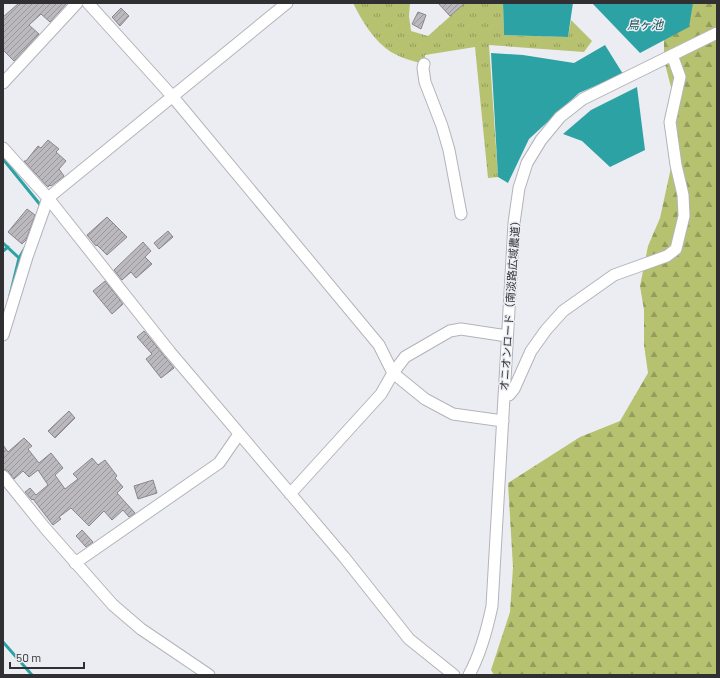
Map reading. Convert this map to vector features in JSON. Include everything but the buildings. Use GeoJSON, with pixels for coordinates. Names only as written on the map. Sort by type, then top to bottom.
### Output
{"type":"FeatureCollection","features":[{"type":"Feature","properties":{"kind":"street"},"geometry":{"type":"LineString","coordinates":[[3,83],[77,3]]}},
{"type":"Feature","properties":{"kind":"street"},"geometry":{"type":"LineString","coordinates":[[88,3],[173,96],[379,345],[393,373],[425,399],[453,414],[503,421]]}},
{"type":"Feature","properties":{"kind":"street"},"geometry":{"type":"LineString","coordinates":[[3,335],[27,257],[48,198],[287,3]]}},
{"type":"Feature","properties":{"kind":"street","name":"オニオンロード（南淡路広域農道）"},"geometry":{"type":"LineString","coordinates":[[469,675],[480,652],[492,606],[515,216],[518,188],[527,162],[541,140],[560,117],[583,100],[717,33]]}},
{"type":"Feature","properties":{"kind":"street"},"geometry":{"type":"LineString","coordinates":[[504,395],[509,395],[514,389],[531,351],[546,330],[563,311],[614,275],[667,256],[676,250],[684,216],[683,195],[676,165],[670,122],[680,77],[672,55]]}},
{"type":"Feature","properties":{"kind":"street"},"geometry":{"type":"LineString","coordinates":[[424,64],[423,68],[425,82],[442,126],[449,150],[461,214]]}},
{"type":"Feature","properties":{"kind":"street"},"geometry":{"type":"LineString","coordinates":[[3,148],[48,198],[170,352],[238,434],[344,557],[409,639],[454,675]]}},
{"type":"Feature","properties":{"kind":"street"},"geometry":{"type":"LineString","coordinates":[[290,494],[381,394],[393,373],[405,357],[450,331],[461,329],[507,336]]}},
{"type":"Feature","properties":{"kind":"street"},"geometry":{"type":"LineString","coordinates":[[75,563],[219,464],[238,434]]}},
{"type":"Feature","properties":{"kind":"street"},"geometry":{"type":"LineString","coordinates":[[3,476],[112,605],[140,629],[209,675]]}},
{"type":"Feature","properties":{"kind":"green space"},"geometry":{"type":"Polygon","coordinates":[[[353,3],[410,3],[409,16],[411,31],[428,36],[465,3],[503,3],[504,35],[568,37],[571,20],[592,41],[584,52],[489,45],[498,177],[488,178],[475,47],[425,55],[424,64],[403,58],[391,52],[379,42],[364,24],[353,3]]]}},
{"type":"Feature","properties":{"kind":"green space"},"geometry":{"type":"Polygon","coordinates":[[[688,3],[717,3],[717,675],[494,675],[491,670],[510,612],[513,567],[508,483],[580,437],[620,421],[648,373],[644,345],[644,310],[640,286],[648,246],[660,218],[672,163],[672,91],[664,60],[664,40],[688,3]]]}},
{"type":"Feature","properties":{"kind":"water"},"geometry":{"type":"Polygon","coordinates":[[[503,3],[573,3],[568,37],[504,35],[503,3]]]}},
{"type":"Feature","properties":{"kind":"water","name":"鳥ヶ池"},"geometry":{"type":"Polygon","coordinates":[[[592,3],[693,3],[689,27],[640,53],[592,3]]]}},
{"type":"Feature","properties":{"kind":"water"},"geometry":{"type":"Polygon","coordinates":[[[605,45],[623,74],[579,93],[529,139],[508,183],[498,177],[491,53],[523,55],[574,63],[605,45]]]}},
{"type":"Feature","properties":{"kind":"water"},"geometry":{"type":"Polygon","coordinates":[[[637,87],[645,150],[610,167],[582,141],[563,134],[591,110],[637,87]]]}},
{"type":"Feature","properties":{"kind":"waterway"},"geometry":{"type":"LineString","coordinates":[[3,159],[42,207]]}},
{"type":"Feature","properties":{"kind":"waterway"},"geometry":{"type":"LineString","coordinates":[[3,243],[19,258]]}},
{"type":"Feature","properties":{"kind":"waterway"},"geometry":{"type":"LineString","coordinates":[[3,251],[8,247]]}},
{"type":"Feature","properties":{"kind":"waterway"},"geometry":{"type":"LineString","coordinates":[[10,295],[19,258],[25,248]]}},
{"type":"Feature","properties":{"kind":"waterway"},"geometry":{"type":"LineString","coordinates":[[3,642],[32,675]]}}]}
